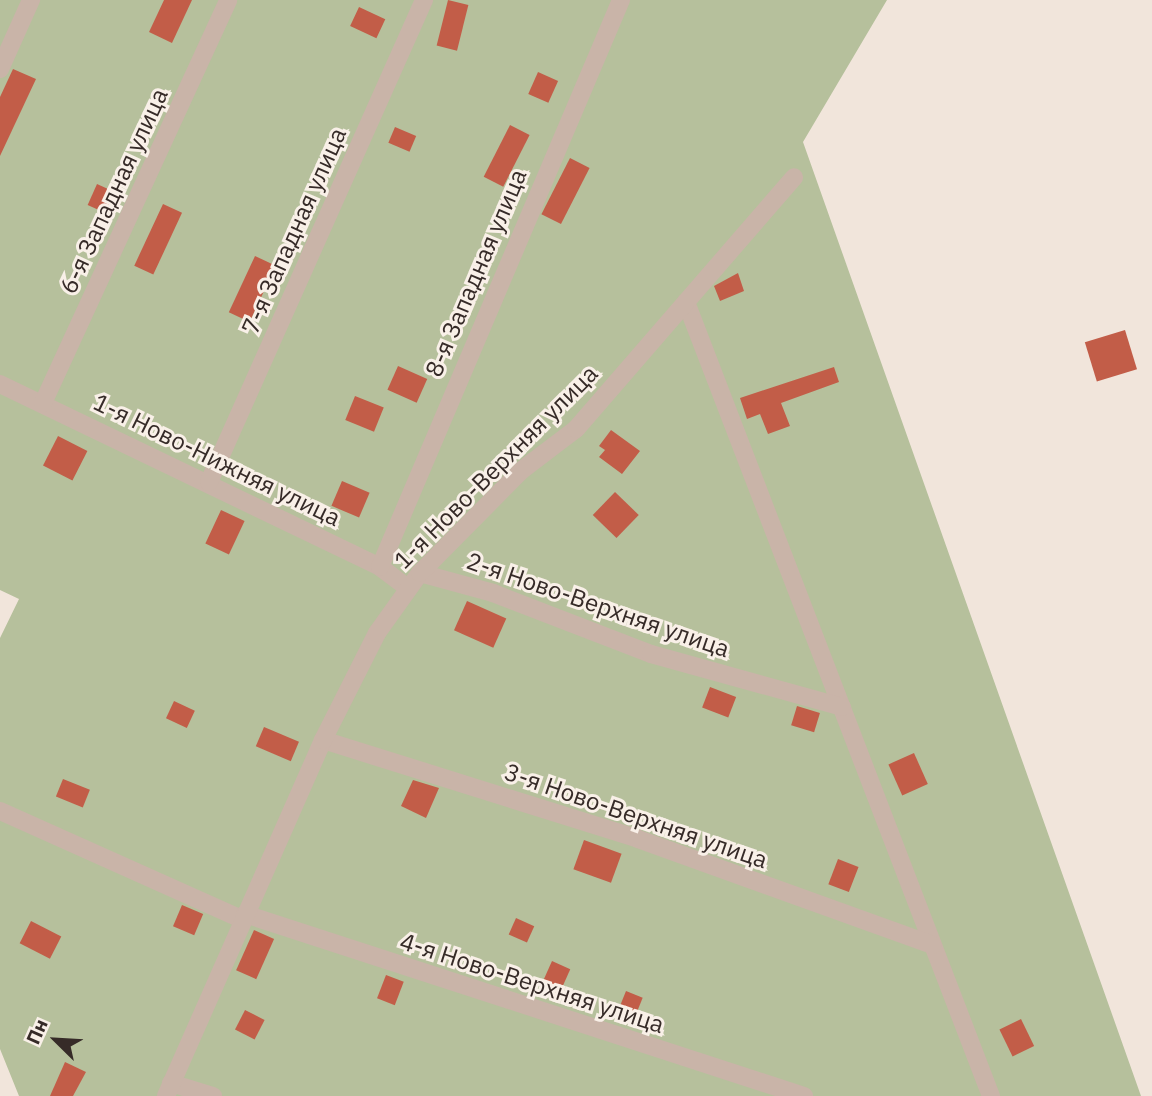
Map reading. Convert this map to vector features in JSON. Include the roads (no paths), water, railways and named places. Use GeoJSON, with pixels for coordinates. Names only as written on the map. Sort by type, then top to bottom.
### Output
{"type":"FeatureCollection","features":[{"type":"Feature","properties":{"kind":"street"},"geometry":{"type":"LineString","coordinates":[[0,69],[31,0]]}},
{"type":"Feature","properties":{"kind":"street","name":"6-я Западная улица"},"geometry":{"type":"LineString","coordinates":[[43,402],[228,0]]}},
{"type":"Feature","properties":{"kind":"street","name":"7-я Западная улица"},"geometry":{"type":"LineString","coordinates":[[209,482],[424,0]]}},
{"type":"Feature","properties":{"kind":"street","name":"8-я Западная улица"},"geometry":{"type":"LineString","coordinates":[[380,567],[621,0]]}},
{"type":"Feature","properties":{"kind":"street","name":"1-я Ново-Верхняя улица"},"geometry":{"type":"LineString","coordinates":[[169,1089],[323,740],[377,633],[420,573],[522,470],[576,429],[794,177]]}},
{"type":"Feature","properties":{"kind":"street"},"geometry":{"type":"LineString","coordinates":[[686,302],[991,1096]]}},
{"type":"Feature","properties":{"kind":"street","name":"1-я Ново-Нижняя улица"},"geometry":{"type":"LineString","coordinates":[[0,384],[43,402],[380,567],[408,589]]}},
{"type":"Feature","properties":{"kind":"street","name":"2-я Ново-Верхняя улица"},"geometry":{"type":"LineString","coordinates":[[420,573],[494,593],[651,654],[842,707]]}},
{"type":"Feature","properties":{"kind":"street","name":"3-я Ново-Верхняя улица"},"geometry":{"type":"LineString","coordinates":[[323,740],[638,839],[932,945]]}},
{"type":"Feature","properties":{"kind":"street","name":"4-я Ново-Верхняя улица"},"geometry":{"type":"LineString","coordinates":[[0,811],[244,917],[804,1096]]}},
{"type":"Feature","properties":{"kind":"street"},"geometry":{"type":"LineString","coordinates":[[169,1089],[213,1096]]}}]}
